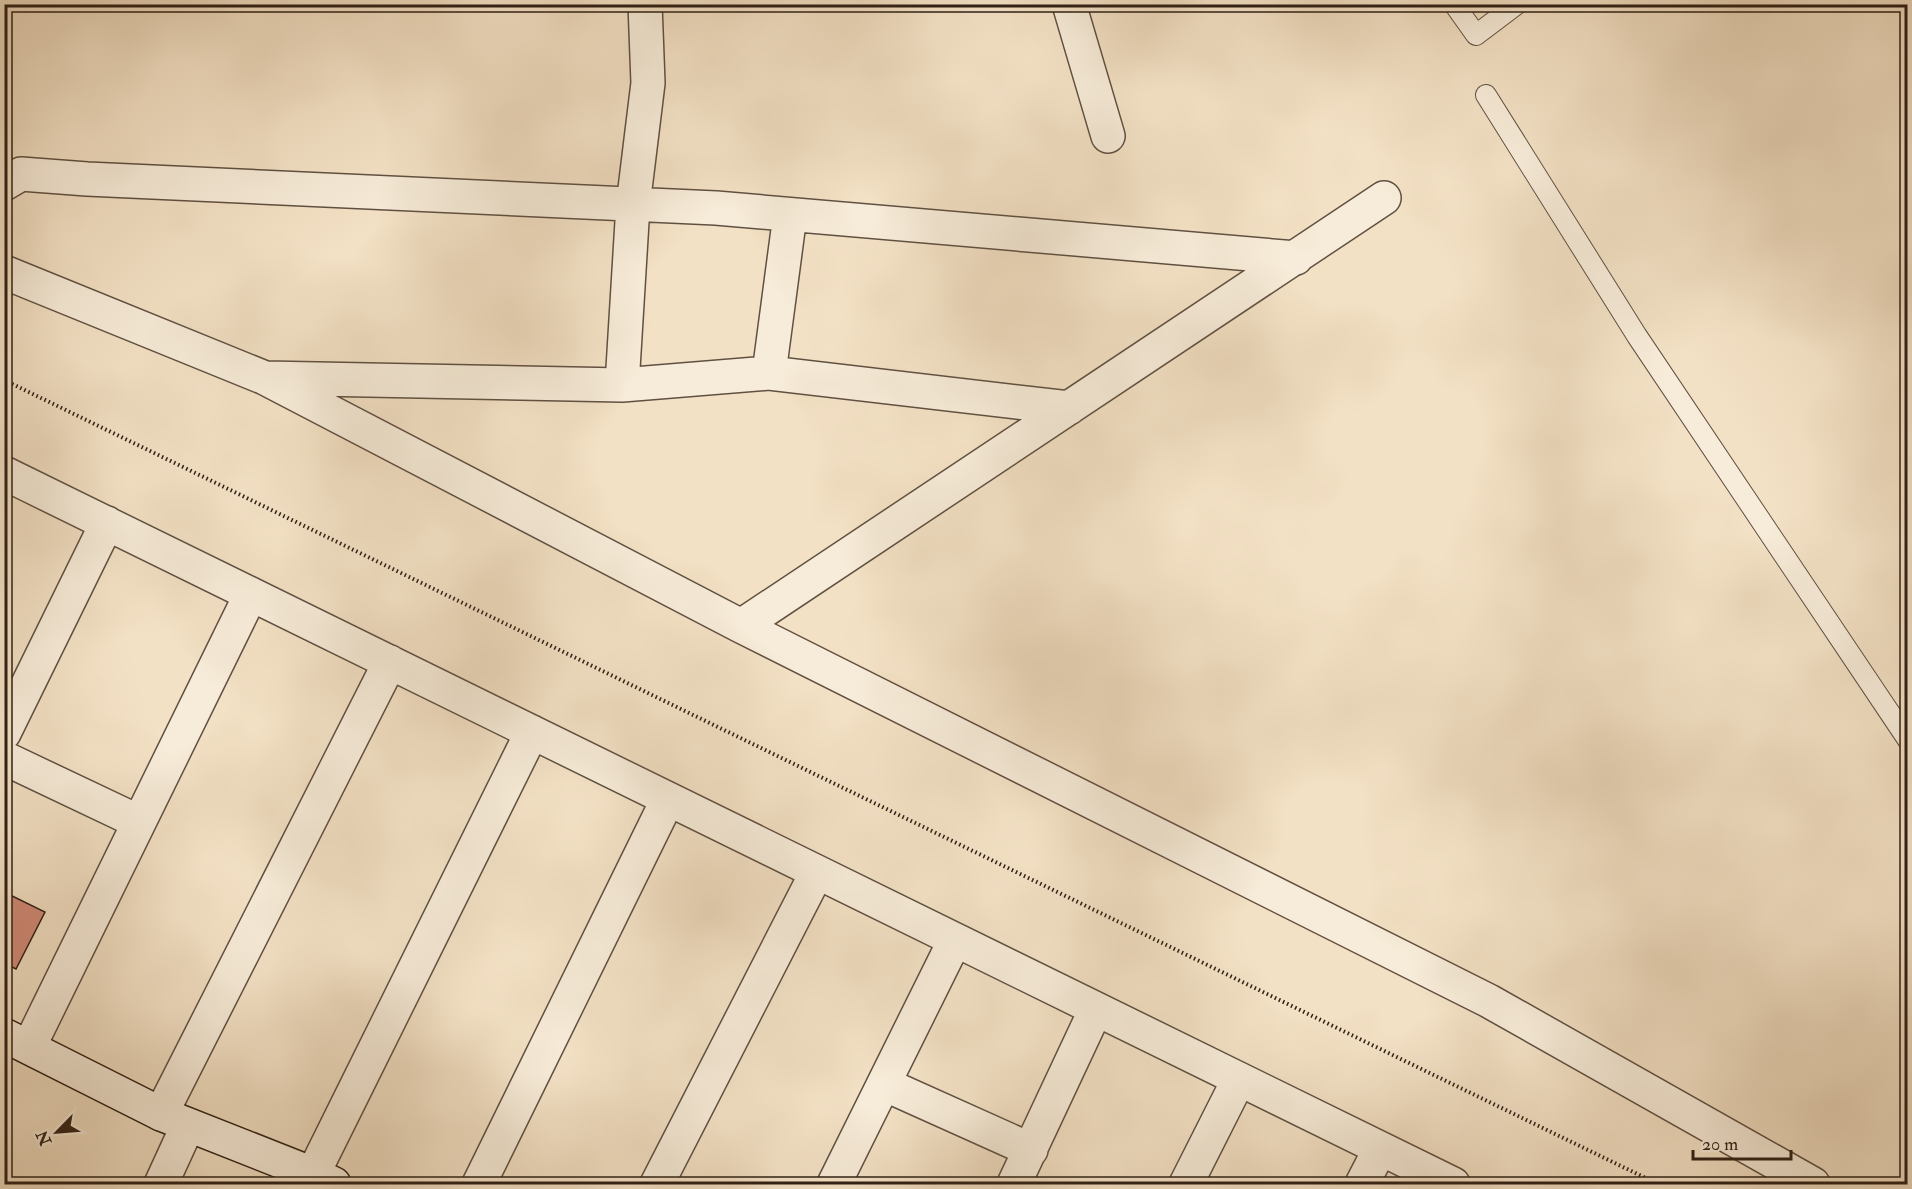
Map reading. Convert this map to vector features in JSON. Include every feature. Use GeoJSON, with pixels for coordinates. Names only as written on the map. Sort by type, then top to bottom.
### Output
{"type":"FeatureCollection","features":[{"type":"Feature","properties":{"kind":"street"},"geometry":{"type":"LineString","coordinates":[[622,385],[633,205],[648,83],[645,4]]}},
{"type":"Feature","properties":{"kind":"street"},"geometry":{"type":"LineString","coordinates":[[1069,4],[1108,136]]}},
{"type":"Feature","properties":{"kind":"street"},"geometry":{"type":"LineString","coordinates":[[4,184],[21,174],[716,208],[1296,258]]}},
{"type":"Feature","properties":{"kind":"street"},"geometry":{"type":"LineString","coordinates":[[741,626],[1384,198]]}},
{"type":"Feature","properties":{"kind":"street"},"geometry":{"type":"LineString","coordinates":[[769,373],[790,215]]}},
{"type":"Feature","properties":{"kind":"street"},"geometry":{"type":"LineString","coordinates":[[4,272],[265,378],[741,626],[1489,1001],[1813,1185]]}},
{"type":"Feature","properties":{"kind":"street"},"geometry":{"type":"LineString","coordinates":[[265,378],[622,385],[769,373],[1069,408]]}},
{"type":"Feature","properties":{"kind":"street"},"geometry":{"type":"LineString","coordinates":[[4,473],[1453,1185]]}},
{"type":"Feature","properties":{"kind":"street"},"geometry":{"type":"LineString","coordinates":[[4,733],[107,523]]}},
{"type":"Feature","properties":{"kind":"street"},"geometry":{"type":"LineString","coordinates":[[251,594],[139,822],[17,1041],[174,1119],[323,1179],[532,732]]}},
{"type":"Feature","properties":{"kind":"street"},"geometry":{"type":"LineString","coordinates":[[161,1185],[174,1119],[390,662]]}},
{"type":"Feature","properties":{"kind":"street"},"geometry":{"type":"LineString","coordinates":[[4,758],[139,822]]}},
{"type":"Feature","properties":{"kind":"street"},"geometry":{"type":"LineString","coordinates":[[478,1185],[668,799]]}},
{"type":"Feature","properties":{"kind":"street"},"geometry":{"type":"LineString","coordinates":[[657,1185],[817,872]]}},
{"type":"Feature","properties":{"kind":"street"},"geometry":{"type":"LineString","coordinates":[[834,1185],[955,940]]}},
{"type":"Feature","properties":{"kind":"street"},"geometry":{"type":"LineString","coordinates":[[1014,1185],[1096,1009]]}},
{"type":"Feature","properties":{"kind":"street"},"geometry":{"type":"LineString","coordinates":[[1186,1185],[1239,1080]]}},
{"type":"Feature","properties":{"kind":"street"},"geometry":{"type":"LineString","coordinates":[[884,1084],[1030,1150]]}},
{"type":"Feature","properties":{"kind":"street"},"geometry":{"type":"LineString","coordinates":[[1362,1185],[1380,1149]]}},
{"type":"Feature","properties":{"kind":"lane"},"geometry":{"type":"LineString","coordinates":[[1454,4],[1476,35],[1517,4]]}},
{"type":"Feature","properties":{"kind":"lane"},"geometry":{"type":"LineString","coordinates":[[1486,95],[1637,336],[1908,740]]}},
{"type":"Feature","properties":{"kind":"path"},"geometry":{"type":"LineString","coordinates":[[4,380],[1658,1185]]}},
{"type":"Feature","properties":{"kind":"building"},"geometry":{"type":"Polygon","coordinates":[[[4,892],[45,912],[16,969],[4,963],[4,892]]]}}]}
